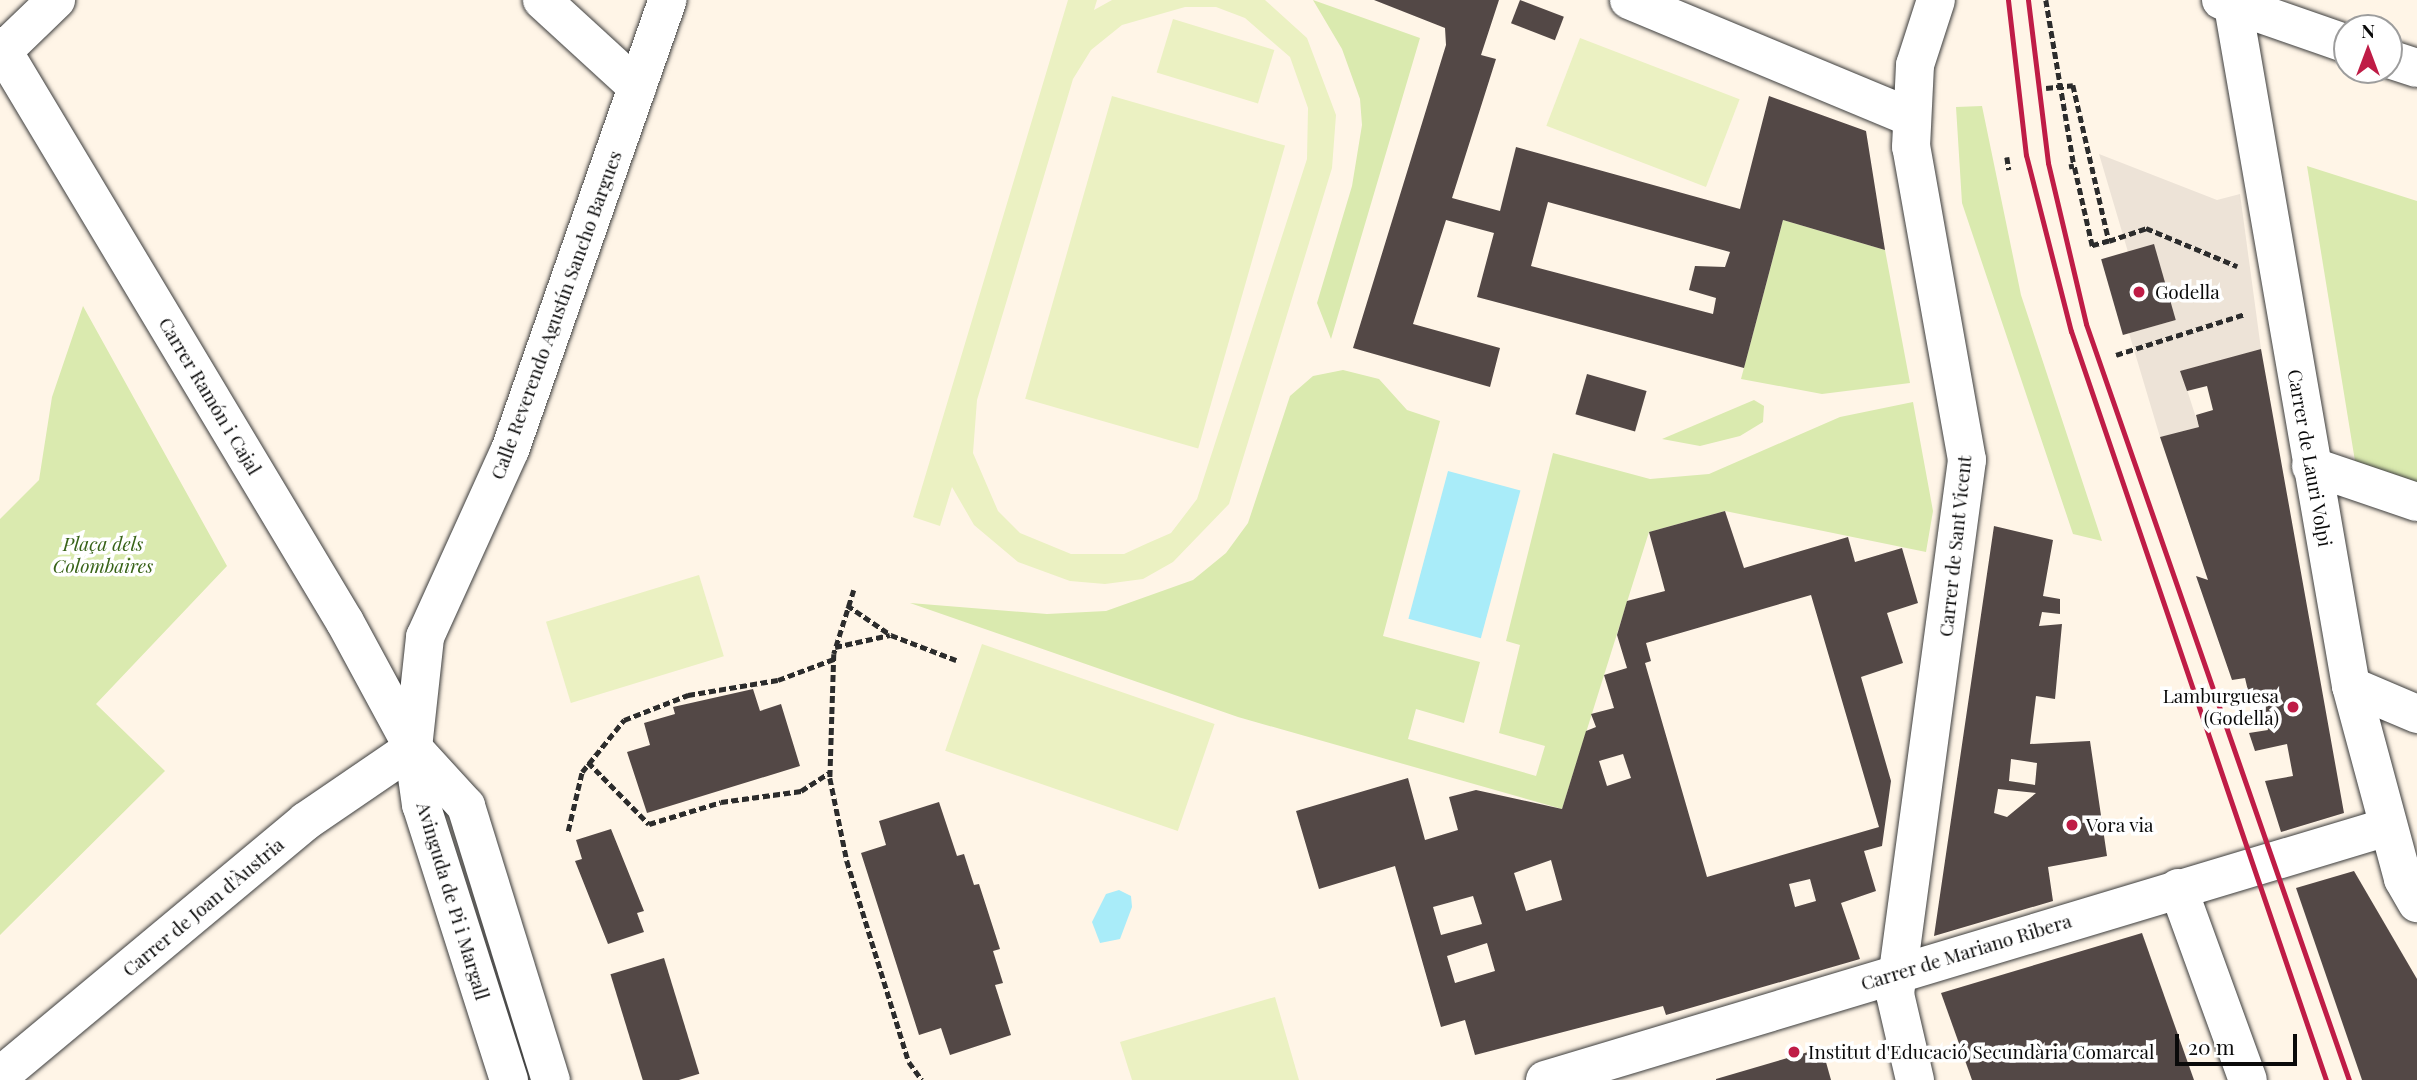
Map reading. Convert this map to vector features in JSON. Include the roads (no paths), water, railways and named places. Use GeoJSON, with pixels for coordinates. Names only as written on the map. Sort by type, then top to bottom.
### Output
{"type":"FeatureCollection","features":[{"type":"Feature","properties":{"kind":"street"},"geometry":{"type":"LineString","coordinates":[[1,50],[56,0]]}},
{"type":"Feature","properties":{"kind":"street"},"geometry":{"type":"LineString","coordinates":[[542,0],[637,87]]}},
{"type":"Feature","properties":{"kind":"street","name":"Calle Reverendo Agustín Sancho Bargues"},"geometry":{"type":"LineString","coordinates":[[414,748],[425,637],[510,450],[668,0]]}},
{"type":"Feature","properties":{"kind":"street"},"geometry":{"type":"LineString","coordinates":[[1629,0],[1910,117]]}},
{"type":"Feature","properties":{"kind":"street","name":"Carrer de Sant Vicent"},"geometry":{"type":"LineString","coordinates":[[1915,1080],[1895,1010],[1897,971],[1967,460],[1910,117],[1915,65],[1936,0]]}},
{"type":"Feature","properties":{"kind":"street"},"geometry":{"type":"LineString","coordinates":[[2229,2],[2333,39]]}},
{"type":"Feature","properties":{"kind":"street","name":"Carrer de Lauri Volpi"},"geometry":{"type":"LineString","coordinates":[[2229,2],[2264,271],[2311,466],[2351,687],[2387,827],[2412,890]]}},
{"type":"Feature","properties":{"kind":"street","name":"Carrer Ramón i Cajal"},"geometry":{"type":"LineString","coordinates":[[1,50],[338,610],[414,748]]}},
{"type":"Feature","properties":{"kind":"street"},"geometry":{"type":"LineString","coordinates":[[2311,466],[2417,502]]}},
{"type":"Feature","properties":{"kind":"street"},"geometry":{"type":"LineString","coordinates":[[2351,687],[2417,713]]}},
{"type":"Feature","properties":{"kind":"street","name":"Carrer de Joan d'Àustria"},"geometry":{"type":"LineString","coordinates":[[0,1076],[306,821],[414,748]]}},
{"type":"Feature","properties":{"kind":"street","name":"Avinguda de Pi i Margall"},"geometry":{"type":"LineString","coordinates":[[414,748],[421,805],[509,1080]]}},
{"type":"Feature","properties":{"kind":"street","name":"Avinguda de Pi i Margall"},"geometry":{"type":"LineString","coordinates":[[414,748],[466,806],[551,1080]]}},
{"type":"Feature","properties":{"kind":"street","name":"Carrer de Mariano Ribera"},"geometry":{"type":"LineString","coordinates":[[1545,1080],[1815,1001],[1897,971],[2387,827]]}},
{"type":"Feature","properties":{"kind":"street"},"geometry":{"type":"LineString","coordinates":[[2178,888],[2248,1080]]}},
{"type":"Feature","properties":{"kind":"water"},"geometry":{"type":"Polygon","coordinates":[[[1448,471],[1520,490],[1481,638],[1408,619],[1448,471]]]}},
{"type":"Feature","properties":{"kind":"water"},"geometry":{"type":"Polygon","coordinates":[[[1119,890],[1131,896],[1132,907],[1120,939],[1100,943],[1092,922],[1106,894],[1119,890]]]}},
{"type":"Feature","properties":{"kind":"railway"},"geometry":{"type":"LineString","coordinates":[[2008,0],[2026,155],[2071,331],[2326,1080]]}},
{"type":"Feature","properties":{"kind":"railway"},"geometry":{"type":"LineString","coordinates":[[2028,0],[2048,163],[2086,324],[2349,1080]]}},
{"type":"Feature","properties":{"kind":"place","name":"Godella"},"geometry":{"type":"Point","coordinates":[2139,292]}},
{"type":"Feature","properties":{"kind":"place","name":"Lamburguesa (Godella)"},"geometry":{"type":"Point","coordinates":[2293,707]}},
{"type":"Feature","properties":{"kind":"place","name":"Vora via"},"geometry":{"type":"Point","coordinates":[2072,825]}},
{"type":"Feature","properties":{"kind":"place","name":"Institut d'Educació Secundària Comarcal"},"geometry":{"type":"Point","coordinates":[1794,1052]}},
{"type":"Feature","properties":{"kind":"park label","name":"Plaça dels Colombaires"},"geometry":{"type":"Point","coordinates":[103,555]}}]}
